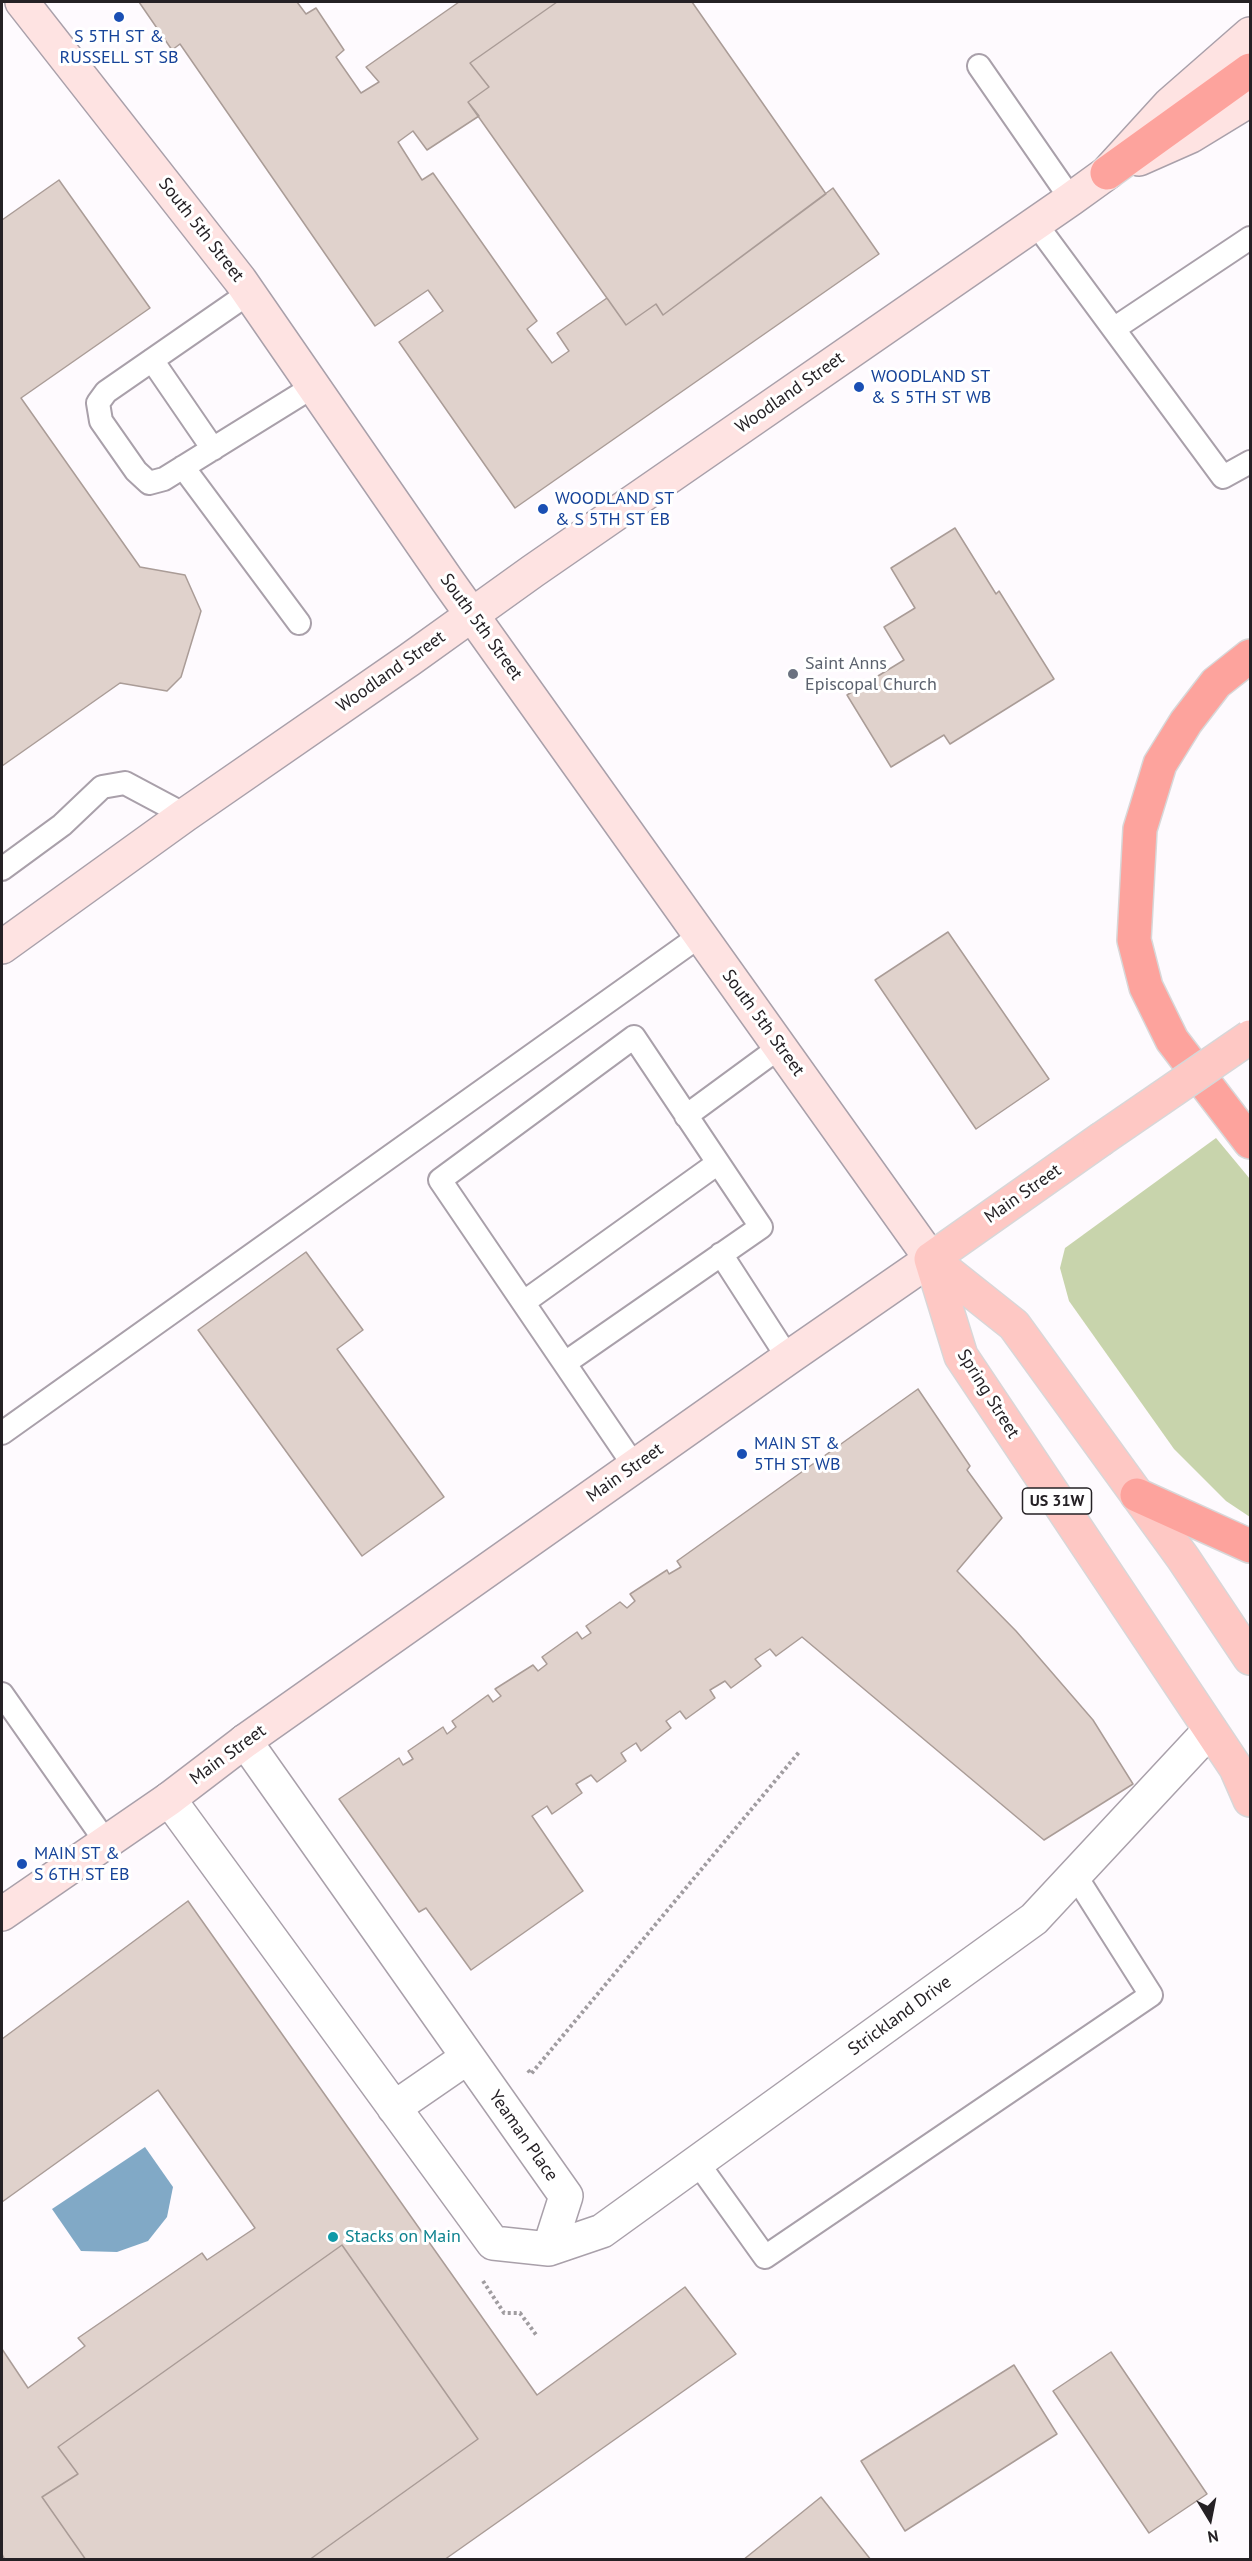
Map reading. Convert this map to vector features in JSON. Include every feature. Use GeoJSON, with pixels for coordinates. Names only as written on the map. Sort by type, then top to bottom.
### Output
{"type":"FeatureCollection","features":[{"type":"Feature","properties":{"kind":"highway"},"geometry":{"type":"LineString","coordinates":[[1107,173],[1251,70]]}},
{"type":"Feature","properties":{"kind":"highway"},"geometry":{"type":"LineString","coordinates":[[1251,656],[1216,683],[1185,722],[1160,764],[1148,795],[1140,829],[1134,940],[1146,987],[1172,1040],[1251,1142]]}},
{"type":"Feature","properties":{"kind":"highway"},"geometry":{"type":"LineString","coordinates":[[1137,1495],[1251,1546]]}},
{"type":"Feature","properties":{"kind":"main road","name":"South 5th Street"},"geometry":{"type":"LineString","coordinates":[[22,2],[249,293],[474,615],[932,1259]]}},
{"type":"Feature","properties":{"kind":"main road","name":"Woodland Street"},"geometry":{"type":"LineString","coordinates":[[2,947],[185,814],[1107,173],[1170,104],[1251,34]]}},
{"type":"Feature","properties":{"kind":"main road","name":"Woodland Street"},"geometry":{"type":"LineString","coordinates":[[1107,173],[1191,136],[1251,100]]}},
{"type":"Feature","properties":{"kind":"main road","name":"Main Street"},"geometry":{"type":"LineString","coordinates":[[2,1914],[168,1799],[245,1741],[788,1358],[1251,1037]]}},
{"type":"Feature","properties":{"kind":"main road"},"geometry":{"type":"LineString","coordinates":[[932,1259],[1014,1325],[1183,1558],[1251,1658]]}},
{"type":"Feature","properties":{"kind":"main road","name":"Spring Street"},"geometry":{"type":"LineString","coordinates":[[932,1259],[961,1356],[1236,1768],[1251,1800]]}},
{"type":"Feature","properties":{"kind":"street","name":"Strickland Drive"},"geometry":{"type":"LineString","coordinates":[[549,2249],[602,2231],[1034,1919],[1210,1730]]}},
{"type":"Feature","properties":{"kind":"street","name":"Yeaman Place"},"geometry":{"type":"LineString","coordinates":[[245,1741],[566,2196],[549,2249]]}},
{"type":"Feature","properties":{"kind":"street"},"geometry":{"type":"LineString","coordinates":[[168,1799],[493,2243],[549,2249]]}},
{"type":"Feature","properties":{"kind":"street"},"geometry":{"type":"LineString","coordinates":[[394,2108],[468,2057]]}},
{"type":"Feature","properties":{"kind":"lane"},"geometry":{"type":"LineString","coordinates":[[979,66],[1071,199]]}},
{"type":"Feature","properties":{"kind":"lane"},"geometry":{"type":"LineString","coordinates":[[1036,224],[1223,477],[1251,462]]}},
{"type":"Feature","properties":{"kind":"lane"},"geometry":{"type":"LineString","coordinates":[[1115,328],[1251,238]]}},
{"type":"Feature","properties":{"kind":"lane"},"geometry":{"type":"LineString","coordinates":[[249,293],[106,392],[98,403],[101,421],[136,471],[149,483],[164,479],[314,386]]}},
{"type":"Feature","properties":{"kind":"lane"},"geometry":{"type":"LineString","coordinates":[[152,360],[213,449]]}},
{"type":"Feature","properties":{"kind":"lane"},"geometry":{"type":"LineString","coordinates":[[183,467],[299,623]]}},
{"type":"Feature","properties":{"kind":"lane"},"geometry":{"type":"LineString","coordinates":[[2,869],[62,825],[102,787],[125,783],[185,814]]}},
{"type":"Feature","properties":{"kind":"lane"},"geometry":{"type":"LineString","coordinates":[[2,1433],[701,935]]}},
{"type":"Feature","properties":{"kind":"lane"},"geometry":{"type":"LineString","coordinates":[[565,1363],[604,1326],[648,1295],[692,1265],[722,1254],[761,1227],[634,1037],[440,1180],[634,1467]]}},
{"type":"Feature","properties":{"kind":"lane"},"geometry":{"type":"LineString","coordinates":[[686,1116],[780,1047]]}},
{"type":"Feature","properties":{"kind":"lane"},"geometry":{"type":"LineString","coordinates":[[524,1302],[571,1280],[659,1217],[718,1163]]}},
{"type":"Feature","properties":{"kind":"lane"},"geometry":{"type":"LineString","coordinates":[[722,1254],[788,1358]]}},
{"type":"Feature","properties":{"kind":"lane"},"geometry":{"type":"LineString","coordinates":[[2,1694],[105,1842]]}},
{"type":"Feature","properties":{"kind":"lane"},"geometry":{"type":"LineString","coordinates":[[698,2162],[765,2257],[1151,1995],[1078,1870]]}},
{"type":"Feature","properties":{"kind":"path"},"geometry":{"type":"LineString","coordinates":[[524,2064],[531,2074],[800,1751]]}},
{"type":"Feature","properties":{"kind":"green space"},"geometry":{"type":"Polygon","coordinates":[[[1216,1138],[1250,1179],[1250,1517],[1226,1501],[1174,1449],[1069,1301],[1060,1268],[1065,1248],[1216,1138]]]}},
{"type":"Feature","properties":{"kind":"water"},"geometry":{"type":"Polygon","coordinates":[[[145,2147],[173,2187],[167,2217],[148,2241],[117,2252],[81,2251],[52,2209],[145,2147]]]}},
{"type":"Feature","properties":{"kind":"building"},"geometry":{"type":"Polygon","coordinates":[[[139,2],[297,2],[306,14],[316,8],[344,50],[336,57],[361,93],[379,82],[366,67],[459,2],[557,2],[470,63],[489,87],[468,102],[479,116],[427,150],[413,131],[398,142],[422,180],[433,173],[537,321],[527,329],[552,363],[569,351],[557,333],[607,298],[626,325],[656,304],[663,315],[833,188],[879,254],[515,508],[399,342],[443,311],[428,290],[375,326],[180,44],[172,50],[139,2]]]}},
{"type":"Feature","properties":{"kind":"building"},"geometry":{"type":"Polygon","coordinates":[[[557,2],[692,2],[826,194],[663,315],[656,304],[626,325],[468,102],[489,87],[470,63],[557,2]]]}},
{"type":"Feature","properties":{"kind":"building"},"geometry":{"type":"Polygon","coordinates":[[[59,180],[150,308],[21,398],[140,567],[185,575],[201,611],[181,677],[167,691],[120,683],[2,766],[2,220],[59,180]]]}},
{"type":"Feature","properties":{"kind":"building"},"geometry":{"type":"Polygon","coordinates":[[[955,528],[996,594],[999,591],[1054,679],[950,744],[944,735],[891,767],[847,695],[904,660],[884,627],[915,608],[891,568],[955,528]]]}},
{"type":"Feature","properties":{"kind":"building"},"geometry":{"type":"Polygon","coordinates":[[[948,932],[1049,1079],[976,1129],[875,980],[948,932]]]}},
{"type":"Feature","properties":{"kind":"building"},"geometry":{"type":"Polygon","coordinates":[[[306,1252],[363,1330],[337,1349],[444,1497],[362,1556],[198,1330],[306,1252]]]}},
{"type":"Feature","properties":{"kind":"building"},"geometry":{"type":"Polygon","coordinates":[[[918,1389],[970,1466],[967,1470],[1002,1518],[957,1571],[1016,1631],[1093,1720],[1133,1784],[1044,1840],[802,1637],[776,1656],[770,1649],[755,1659],[761,1666],[731,1688],[725,1681],[710,1690],[715,1698],[686,1719],[680,1711],[666,1721],[671,1728],[641,1751],[636,1743],[621,1753],[626,1761],[597,1782],[591,1775],[576,1784],[582,1793],[552,1814],[547,1806],[532,1816],[583,1891],[471,1970],[426,1908],[419,1912],[339,1799],[399,1758],[403,1765],[413,1759],[408,1751],[443,1727],[447,1734],[456,1727],[452,1721],[488,1695],[493,1702],[501,1696],[495,1689],[533,1665],[538,1671],[547,1664],[542,1657],[577,1632],[582,1639],[591,1633],[586,1626],[620,1602],[627,1608],[635,1601],[630,1594],[667,1570],[669,1574],[681,1567],[677,1561],[918,1389]]]}},
{"type":"Feature","properties":{"kind":"building","name":"Stacks on Main"},"geometry":{"type":"Polygon","coordinates":[[[188,1901],[537,2395],[685,2287],[736,2354],[444,2560],[309,2560],[478,2439],[342,2245],[58,2447],[78,2474],[42,2497],[86,2560],[5,2560],[2,2554],[2,2349],[28,2388],[85,2346],[78,2338],[202,2253],[207,2260],[255,2228],[158,2090],[2,2202],[2,2039],[188,1901]]]}},
{"type":"Feature","properties":{"kind":"building"},"geometry":{"type":"Polygon","coordinates":[[[342,2245],[478,2439],[309,2560],[86,2560],[42,2497],[78,2474],[58,2447],[342,2245]]]}},
{"type":"Feature","properties":{"kind":"building"},"geometry":{"type":"Polygon","coordinates":[[[1111,2352],[1207,2494],[1149,2533],[1053,2391],[1111,2352]]]}},
{"type":"Feature","properties":{"kind":"building"},"geometry":{"type":"Polygon","coordinates":[[[1014,2365],[1057,2434],[905,2531],[861,2461],[1014,2365]]]}},
{"type":"Feature","properties":{"kind":"building"},"geometry":{"type":"Polygon","coordinates":[[[821,2497],[871,2560],[743,2560],[821,2497]]]}},
{"type":"Feature","properties":{"kind":"place","name":"S 5TH ST & RUSSELL ST SB"},"geometry":{"type":"Point","coordinates":[119,17]}},
{"type":"Feature","properties":{"kind":"place","name":"WOODLAND ST & S 5TH ST WB"},"geometry":{"type":"Point","coordinates":[859,387]}},
{"type":"Feature","properties":{"kind":"place","name":"WOODLAND ST & S 5TH ST EB"},"geometry":{"type":"Point","coordinates":[543,509]}},
{"type":"Feature","properties":{"kind":"place","name":"Saint Anns Episcopal Church"},"geometry":{"type":"Point","coordinates":[793,674]}},
{"type":"Feature","properties":{"kind":"place","name":"MAIN ST & 5TH ST WB"},"geometry":{"type":"Point","coordinates":[742,1454]}},
{"type":"Feature","properties":{"kind":"place","name":"MAIN ST & S 6TH ST EB"},"geometry":{"type":"Point","coordinates":[22,1864]}},
{"type":"Feature","properties":{"kind":"place","name":"Stacks on Main"},"geometry":{"type":"Point","coordinates":[333,2237]}}]}
